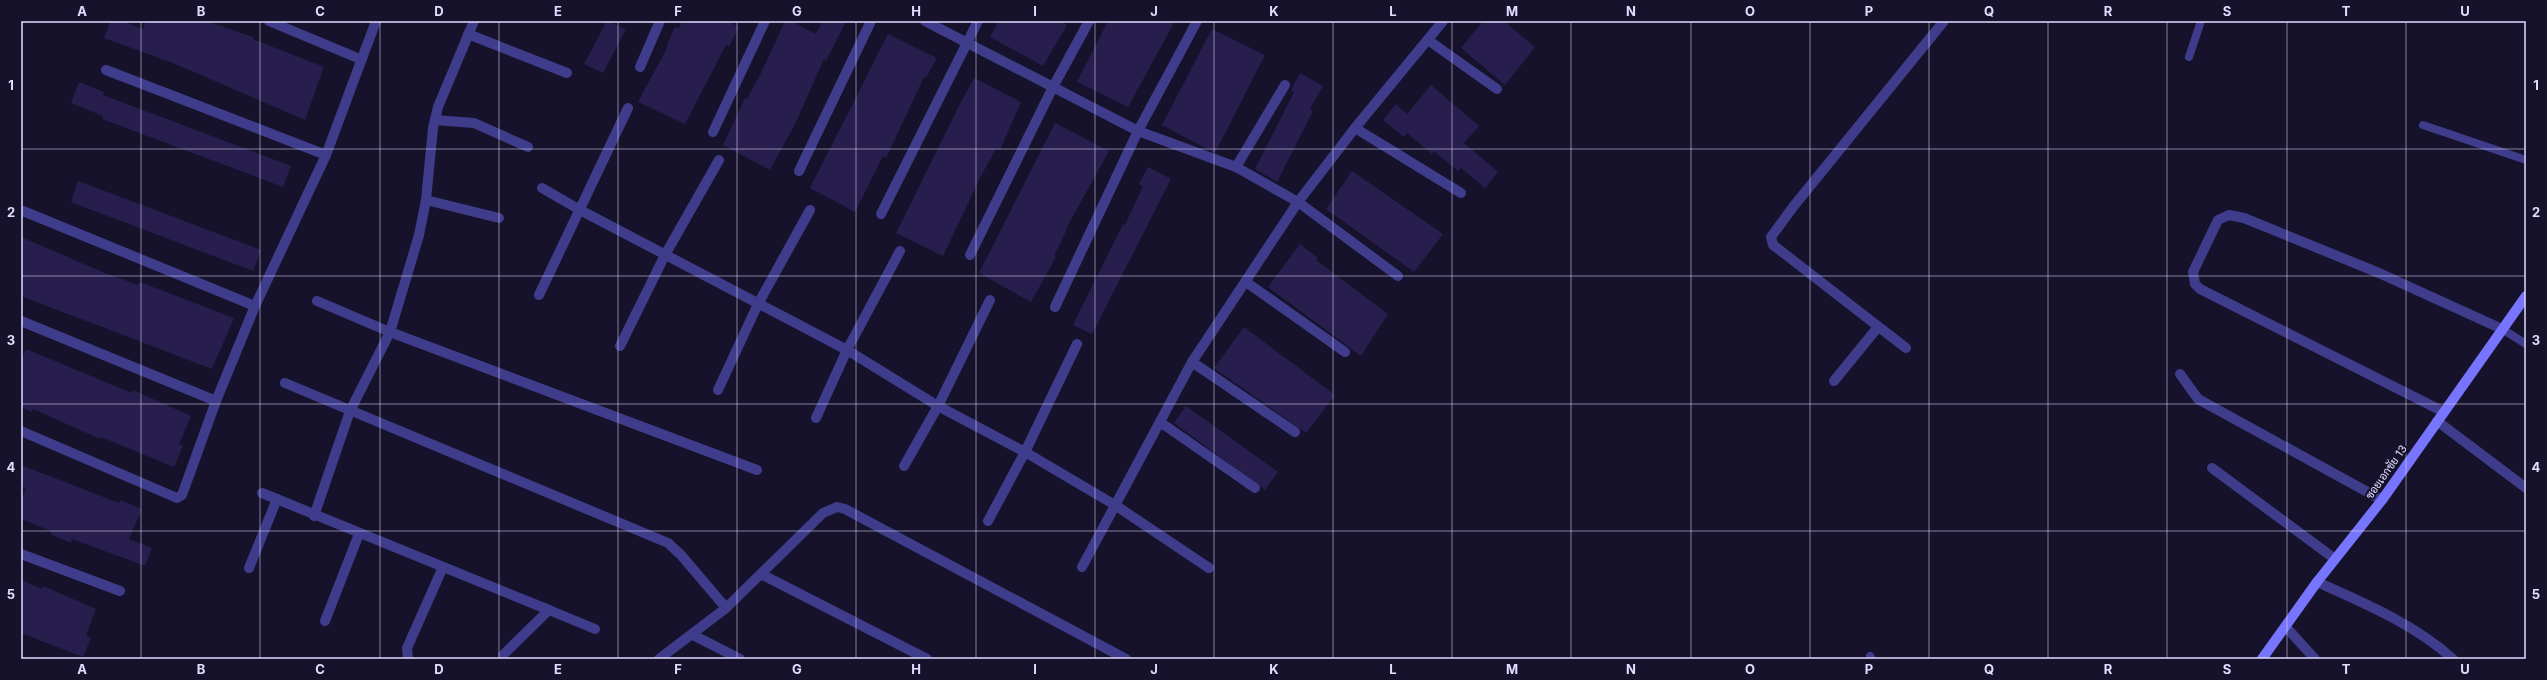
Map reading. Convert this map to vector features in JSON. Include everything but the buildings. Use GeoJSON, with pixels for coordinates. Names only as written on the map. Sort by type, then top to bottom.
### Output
{"type":"FeatureCollection","features":[{"type":"Feature","properties":{"kind":"street"},"geometry":{"type":"LineString","coordinates":[[269,21],[360,59]]}},
{"type":"Feature","properties":{"kind":"street"},"geometry":{"type":"LineString","coordinates":[[21,431],[180,497],[216,401],[255,306],[326,156],[360,59],[376,21]]}},
{"type":"Feature","properties":{"kind":"street"},"geometry":{"type":"LineString","coordinates":[[314,516],[350,411],[390,332],[419,235],[426,200],[435,120],[474,21]]}},
{"type":"Feature","properties":{"kind":"street"},"geometry":{"type":"LineString","coordinates":[[640,67],[660,21]]}},
{"type":"Feature","properties":{"kind":"street"},"geometry":{"type":"LineString","coordinates":[[713,132],[765,21]]}},
{"type":"Feature","properties":{"kind":"street"},"geometry":{"type":"LineString","coordinates":[[799,171],[871,21]]}},
{"type":"Feature","properties":{"kind":"street"},"geometry":{"type":"LineString","coordinates":[[925,21],[1138,130],[1236,167],[1298,202],[1398,276]]}},
{"type":"Feature","properties":{"kind":"street"},"geometry":{"type":"LineString","coordinates":[[881,214],[966,42],[978,21]]}},
{"type":"Feature","properties":{"kind":"street"},"geometry":{"type":"LineString","coordinates":[[970,254],[1053,87],[1089,21]]}},
{"type":"Feature","properties":{"kind":"street"},"geometry":{"type":"LineString","coordinates":[[1055,306],[1138,130],[1197,21]]}},
{"type":"Feature","properties":{"kind":"street"},"geometry":{"type":"LineString","coordinates":[[1082,567],[1192,362],[1298,202],[1355,128],[1444,21]]}},
{"type":"Feature","properties":{"kind":"street"},"geometry":{"type":"LineString","coordinates":[[1906,348],[1773,245],[1771,237],[1793,206],[1944,21]]}},
{"type":"Feature","properties":{"kind":"street"},"geometry":{"type":"LineString","coordinates":[[468,34],[567,73]]}},
{"type":"Feature","properties":{"kind":"street"},"geometry":{"type":"LineString","coordinates":[[1428,40],[1497,89]]}},
{"type":"Feature","properties":{"kind":"street"},"geometry":{"type":"LineString","coordinates":[[106,70],[326,156]]}},
{"type":"Feature","properties":{"kind":"street"},"geometry":{"type":"LineString","coordinates":[[1236,167],[1285,85]]}},
{"type":"Feature","properties":{"kind":"street"},"geometry":{"type":"LineString","coordinates":[[539,295],[628,108]]}},
{"type":"Feature","properties":{"kind":"street"},"geometry":{"type":"LineString","coordinates":[[435,120],[474,123],[528,147]]}},
{"type":"Feature","properties":{"kind":"street"},"geometry":{"type":"LineString","coordinates":[[1355,128],[1461,193]]}},
{"type":"Feature","properties":{"kind":"street"},"geometry":{"type":"LineString","coordinates":[[620,346],[665,255],[719,160]]}},
{"type":"Feature","properties":{"kind":"street"},"geometry":{"type":"LineString","coordinates":[[542,188],[580,210],[847,350],[938,406],[1025,452],[1115,505],[1209,568]]}},
{"type":"Feature","properties":{"kind":"street"},"geometry":{"type":"LineString","coordinates":[[426,200],[499,218]]}},
{"type":"Feature","properties":{"kind":"street"},"geometry":{"type":"LineString","coordinates":[[718,390],[758,304],[810,210]]}},
{"type":"Feature","properties":{"kind":"street"},"geometry":{"type":"LineString","coordinates":[[23,211],[255,306]]}},
{"type":"Feature","properties":{"kind":"street"},"geometry":{"type":"LineString","coordinates":[[2444,412],[2200,289],[2195,284],[2193,272],[2218,220],[2229,215],[2244,218],[2379,273],[2502,329]]}},
{"type":"Feature","properties":{"kind":"street"},"geometry":{"type":"LineString","coordinates":[[816,418],[847,350],[900,251]]}},
{"type":"Feature","properties":{"kind":"street"},"geometry":{"type":"LineString","coordinates":[[1246,282],[1345,352]]}},
{"type":"Feature","properties":{"kind":"street","name":"ซอยเอกชัย 13"},"geometry":{"type":"LineString","coordinates":[[2262,659],[2317,582],[2382,500],[2526,296]]}},
{"type":"Feature","properties":{"kind":"street"},"geometry":{"type":"LineString","coordinates":[[904,466],[938,406],[990,300]]}},
{"type":"Feature","properties":{"kind":"street"},"geometry":{"type":"LineString","coordinates":[[317,301],[390,332],[757,470]]}},
{"type":"Feature","properties":{"kind":"street"},"geometry":{"type":"LineString","coordinates":[[21,321],[216,401]]}},
{"type":"Feature","properties":{"kind":"street"},"geometry":{"type":"LineString","coordinates":[[1834,381],[1878,327]]}},
{"type":"Feature","properties":{"kind":"street"},"geometry":{"type":"LineString","coordinates":[[988,521],[1025,452],[1077,344]]}},
{"type":"Feature","properties":{"kind":"street"},"geometry":{"type":"LineString","coordinates":[[1192,362],[1295,432]]}},
{"type":"Feature","properties":{"kind":"street"},"geometry":{"type":"LineString","coordinates":[[2180,374],[2198,399],[2382,500]]}},
{"type":"Feature","properties":{"kind":"street"},"geometry":{"type":"LineString","coordinates":[[285,383],[668,543],[681,555],[726,608]]}},
{"type":"Feature","properties":{"kind":"street"},"geometry":{"type":"LineString","coordinates":[[2437,421],[2526,488]]}},
{"type":"Feature","properties":{"kind":"street"},"geometry":{"type":"LineString","coordinates":[[1160,422],[1255,488]]}},
{"type":"Feature","properties":{"kind":"street"},"geometry":{"type":"LineString","coordinates":[[2212,468],[2335,559]]}},
{"type":"Feature","properties":{"kind":"street"},"geometry":{"type":"LineString","coordinates":[[262,493],[314,516],[595,629]]}},
{"type":"Feature","properties":{"kind":"street"},"geometry":{"type":"LineString","coordinates":[[249,568],[278,499]]}},
{"type":"Feature","properties":{"kind":"street"},"geometry":{"type":"LineString","coordinates":[[659,659],[693,635],[726,608],[822,513],[837,507],[1126,659]]}},
{"type":"Feature","properties":{"kind":"street"},"geometry":{"type":"LineString","coordinates":[[325,621],[359,534]]}},
{"type":"Feature","properties":{"kind":"street"},"geometry":{"type":"LineString","coordinates":[[21,554],[120,591]]}},
{"type":"Feature","properties":{"kind":"street"},"geometry":{"type":"LineString","coordinates":[[408,659],[407,648],[443,567]]}},
{"type":"Feature","properties":{"kind":"street"},"geometry":{"type":"LineString","coordinates":[[761,574],[927,659]]}},
{"type":"Feature","properties":{"kind":"street"},"geometry":{"type":"LineString","coordinates":[[2317,582],[2408,627],[2434,642],[2453,659]]}},
{"type":"Feature","properties":{"kind":"street"},"geometry":{"type":"LineString","coordinates":[[504,655],[549,610]]}},
{"type":"Feature","properties":{"kind":"street"},"geometry":{"type":"LineString","coordinates":[[2286,627],[2315,659]]}},
{"type":"Feature","properties":{"kind":"street"},"geometry":{"type":"LineString","coordinates":[[693,635],[740,659]]}},
{"type":"Feature","properties":{"kind":"lane"},"geometry":{"type":"LineString","coordinates":[[2189,57],[2201,21]]}},
{"type":"Feature","properties":{"kind":"lane"},"geometry":{"type":"LineString","coordinates":[[2423,125],[2526,160]]}},
{"type":"Feature","properties":{"kind":"lane"},"geometry":{"type":"LineString","coordinates":[[2502,329],[2526,344]]}}]}
